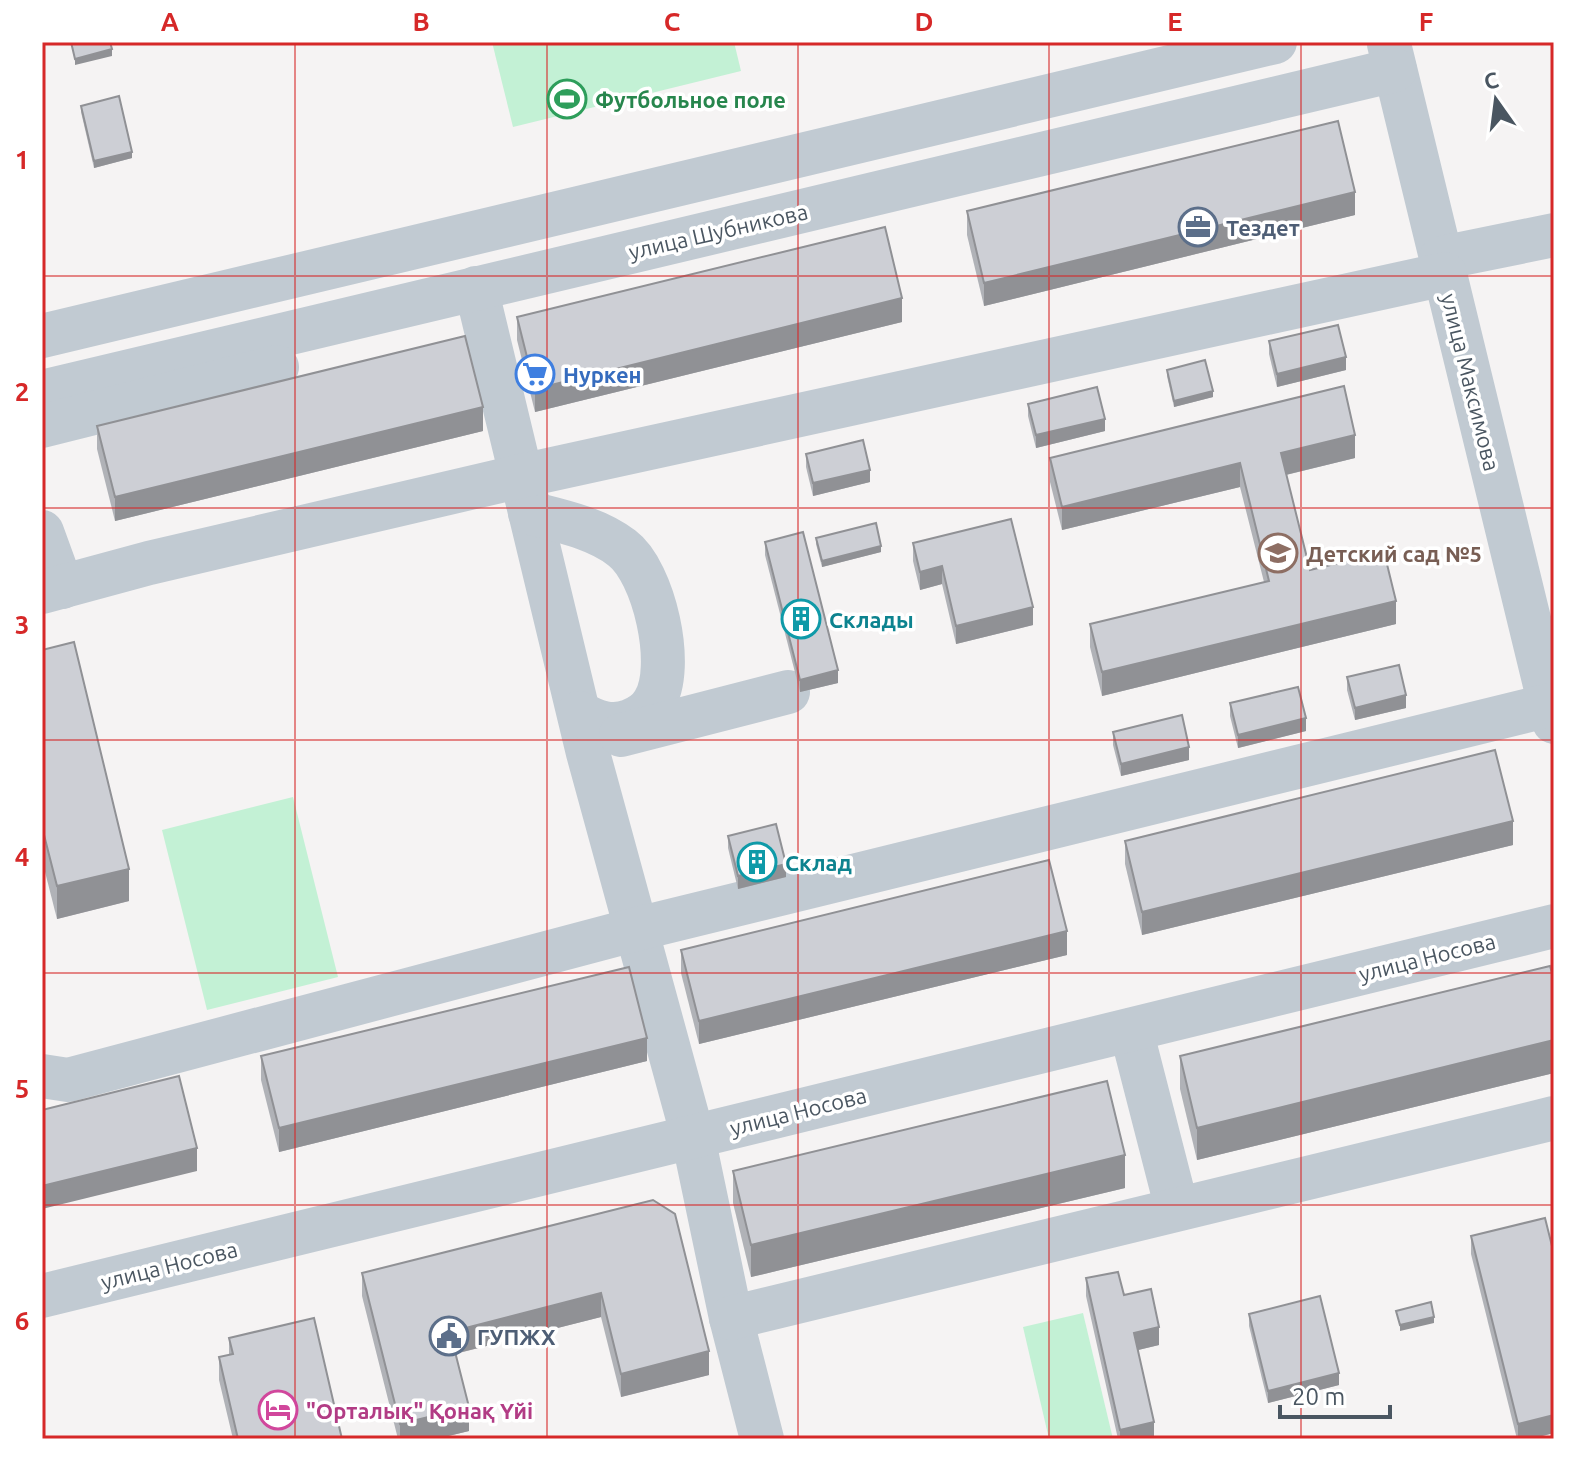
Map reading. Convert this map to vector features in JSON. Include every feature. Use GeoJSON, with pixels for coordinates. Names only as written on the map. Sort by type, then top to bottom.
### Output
{"type":"FeatureCollection","features":[{"type":"Feature","properties":{"kind":"street"},"geometry":{"type":"LineString","coordinates":[[42,336],[1275,42]]}},
{"type":"Feature","properties":{"kind":"street","name":"улица Максимова"},"geometry":{"type":"LineString","coordinates":[[1392,56],[1552,713]]}},
{"type":"Feature","properties":{"kind":"street","name":"улица Шубникова"},"geometry":{"type":"LineString","coordinates":[[42,392],[479,302],[1392,56]]}},
{"type":"Feature","properties":{"kind":"street"},"geometry":{"type":"LineString","coordinates":[[42,426],[479,302],[1352,103]]}},
{"type":"Feature","properties":{"kind":"street"},"geometry":{"type":"LineString","coordinates":[[42,532],[52,589],[149,563],[526,494],[1443,266],[1554,235]]}},
{"type":"Feature","properties":{"kind":"street"},"geometry":{"type":"LineString","coordinates":[[479,302],[583,733],[693,1137],[731,1318],[762,1439]]}},
{"type":"Feature","properties":{"kind":"street"},"geometry":{"type":"LineString","coordinates":[[526,494],[623,549],[640,568],[655,612],[663,657],[655,702],[641,717],[620,725],[597,723],[583,733]]}},
{"type":"Feature","properties":{"kind":"street"},"geometry":{"type":"LineString","coordinates":[[583,733],[605,739],[788,692]]}},
{"type":"Feature","properties":{"kind":"street"},"geometry":{"type":"LineString","coordinates":[[42,1076],[68,1080],[637,929],[1552,713]]}},
{"type":"Feature","properties":{"kind":"street","name":"улица Носова"},"geometry":{"type":"LineString","coordinates":[[42,1296],[1554,926]]}},
{"type":"Feature","properties":{"kind":"street"},"geometry":{"type":"LineString","coordinates":[[1131,1030],[1177,1209]]}},
{"type":"Feature","properties":{"kind":"street"},"geometry":{"type":"LineString","coordinates":[[731,1318],[1554,1118]]}},
{"type":"Feature","properties":{"kind":"green space","name":"Футбольное поле"},"geometry":{"type":"Polygon","coordinates":[[[492,42],[734,42],[741,71],[513,127],[492,42]]]}},
{"type":"Feature","properties":{"kind":"green space"},"geometry":{"type":"Polygon","coordinates":[[[293,797],[338,977],[207,1010],[162,830],[293,797]]]}},
{"type":"Feature","properties":{"kind":"green space"},"geometry":{"type":"Polygon","coordinates":[[[1083,1313],[1113,1439],[1049,1439],[1023,1327],[1083,1313]]]}},
{"type":"Feature","properties":{"kind":"building"},"geometry":{"type":"Polygon","coordinates":[[[71,42],[110,42],[112,49],[75,59],[71,42]]]}},
{"type":"Feature","properties":{"kind":"building"},"geometry":{"type":"Polygon","coordinates":[[[119,96],[132,152],[94,161],[81,106],[119,96]]]}},
{"type":"Feature","properties":{"kind":"building"},"geometry":{"type":"Polygon","coordinates":[[[1338,121],[1355,192],[984,283],[967,211],[1338,121]]]}},
{"type":"Feature","properties":{"kind":"building"},"geometry":{"type":"Polygon","coordinates":[[[885,227],[902,298],[535,389],[517,317],[885,227]]]}},
{"type":"Feature","properties":{"kind":"building"},"geometry":{"type":"Polygon","coordinates":[[[1338,325],[1346,357],[1277,374],[1269,341],[1338,325]]]}},
{"type":"Feature","properties":{"kind":"building"},"geometry":{"type":"Polygon","coordinates":[[[465,336],[483,407],[115,497],[97,426],[465,336]]]}},
{"type":"Feature","properties":{"kind":"building"},"geometry":{"type":"Polygon","coordinates":[[[1205,360],[1213,391],[1174,401],[1167,370],[1205,360]]]}},
{"type":"Feature","properties":{"kind":"building","name":"Детский сад №5"},"geometry":{"type":"Polygon","coordinates":[[[1344,386],[1355,435],[1281,453],[1310,570],[1384,552],[1396,601],[1102,672],[1090,624],[1269,581],[1240,463],[1062,507],[1050,458],[1344,386]]]}},
{"type":"Feature","properties":{"kind":"building"},"geometry":{"type":"Polygon","coordinates":[[[1097,387],[1105,419],[1036,435],[1028,404],[1097,387]]]}},
{"type":"Feature","properties":{"kind":"building"},"geometry":{"type":"Polygon","coordinates":[[[863,440],[870,470],[813,483],[806,454],[863,440]]]}},
{"type":"Feature","properties":{"kind":"building"},"geometry":{"type":"Polygon","coordinates":[[[1011,519],[1033,607],[956,626],[942,566],[920,572],[913,543],[1011,519]]]}},
{"type":"Feature","properties":{"kind":"building"},"geometry":{"type":"Polygon","coordinates":[[[876,523],[881,546],[822,561],[816,538],[876,523]]]}},
{"type":"Feature","properties":{"kind":"building","name":"Склады"},"geometry":{"type":"Polygon","coordinates":[[[803,532],[838,670],[800,680],[765,542],[803,532]]]}},
{"type":"Feature","properties":{"kind":"building"},"geometry":{"type":"Polygon","coordinates":[[[74,642],[129,869],[57,886],[42,827],[42,650],[74,642]]]}},
{"type":"Feature","properties":{"kind":"building"},"geometry":{"type":"Polygon","coordinates":[[[1399,665],[1406,695],[1355,708],[1347,677],[1399,665]]]}},
{"type":"Feature","properties":{"kind":"building"},"geometry":{"type":"Polygon","coordinates":[[[1298,687],[1306,718],[1238,735],[1230,703],[1298,687]]]}},
{"type":"Feature","properties":{"kind":"building"},"geometry":{"type":"Polygon","coordinates":[[[1182,715],[1189,747],[1121,764],[1113,732],[1182,715]]]}},
{"type":"Feature","properties":{"kind":"building"},"geometry":{"type":"Polygon","coordinates":[[[1495,750],[1513,821],[1142,912],[1125,841],[1495,750]]]}},
{"type":"Feature","properties":{"kind":"building","name":"Склад"},"geometry":{"type":"Polygon","coordinates":[[[776,824],[786,864],[738,876],[728,836],[776,824]]]}},
{"type":"Feature","properties":{"kind":"building"},"geometry":{"type":"Polygon","coordinates":[[[1049,860],[1067,931],[699,1021],[681,950],[1049,860]]]}},
{"type":"Feature","properties":{"kind":"building"},"geometry":{"type":"Polygon","coordinates":[[[1550,966],[1554,980],[1554,1040],[1197,1128],[1180,1056],[1550,966]]]}},
{"type":"Feature","properties":{"kind":"building"},"geometry":{"type":"Polygon","coordinates":[[[629,967],[647,1038],[279,1128],[261,1056],[629,967]]]}},
{"type":"Feature","properties":{"kind":"building"},"geometry":{"type":"Polygon","coordinates":[[[179,1076],[197,1148],[42,1186],[42,1110],[179,1076]]]}},
{"type":"Feature","properties":{"kind":"building"},"geometry":{"type":"Polygon","coordinates":[[[1107,1081],[1125,1155],[751,1245],[733,1171],[1107,1081]]]}},
{"type":"Feature","properties":{"kind":"building","name":"ГУПЖХ"},"geometry":{"type":"Polygon","coordinates":[[[653,1200],[675,1214],[709,1351],[621,1374],[601,1293],[450,1332],[469,1407],[400,1424],[362,1273],[653,1200]]]}},
{"type":"Feature","properties":{"kind":"building"},"geometry":{"type":"Polygon","coordinates":[[[1545,1218],[1554,1254],[1554,1415],[1518,1424],[1471,1236],[1545,1218]]]}},
{"type":"Feature","properties":{"kind":"building"},"geometry":{"type":"Polygon","coordinates":[[[1118,1272],[1124,1295],[1151,1289],[1159,1327],[1134,1333],[1154,1422],[1120,1430],[1086,1278],[1118,1272]]]}},
{"type":"Feature","properties":{"kind":"building"},"geometry":{"type":"Polygon","coordinates":[[[1320,1296],[1339,1373],[1268,1391],[1249,1314],[1320,1296]]]}},
{"type":"Feature","properties":{"kind":"building"},"geometry":{"type":"Polygon","coordinates":[[[1431,1302],[1434,1317],[1400,1325],[1396,1311],[1431,1302]]]}},
{"type":"Feature","properties":{"kind":"building","name":"\"Орталық\" Қонақ Үйі"},"geometry":{"type":"Polygon","coordinates":[[[314,1318],[342,1439],[238,1439],[219,1357],[233,1354],[229,1338],[314,1318]]]}},
{"type":"Feature","properties":{"kind":"place","name":"Футбольное поле"},"geometry":{"type":"Point","coordinates":[567,99]}},
{"type":"Feature","properties":{"kind":"place","name":"Тездет"},"geometry":{"type":"Point","coordinates":[1198,227]}},
{"type":"Feature","properties":{"kind":"place","name":"Нуркен"},"geometry":{"type":"Point","coordinates":[535,374]}},
{"type":"Feature","properties":{"kind":"place","name":"Детский сад №5"},"geometry":{"type":"Point","coordinates":[1278,553]}},
{"type":"Feature","properties":{"kind":"place","name":"Склады"},"geometry":{"type":"Point","coordinates":[801,619]}},
{"type":"Feature","properties":{"kind":"place","name":"Склад"},"geometry":{"type":"Point","coordinates":[757,862]}},
{"type":"Feature","properties":{"kind":"place","name":"ГУПЖХ"},"geometry":{"type":"Point","coordinates":[449,1336]}},
{"type":"Feature","properties":{"kind":"place","name":"\"Орталық\" Қонақ Үйі"},"geometry":{"type":"Point","coordinates":[278,1410]}}]}
